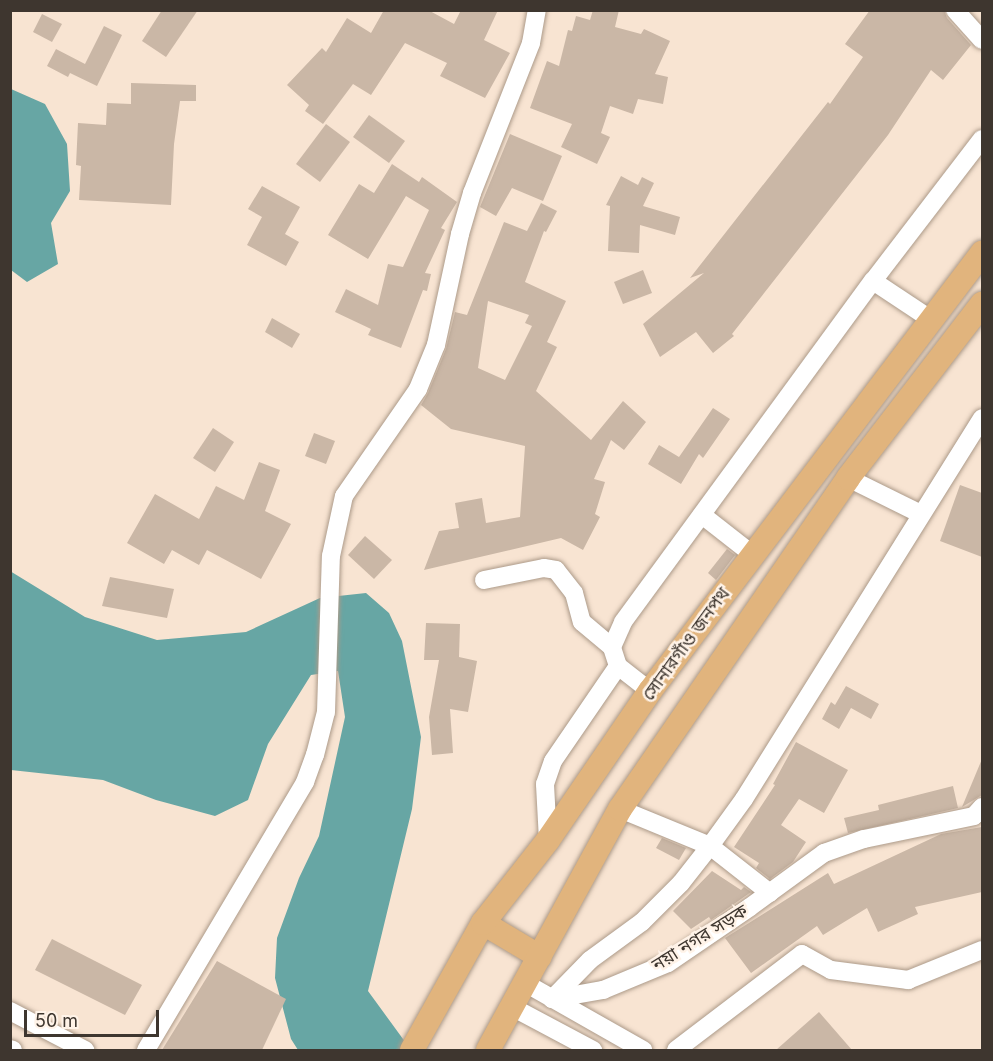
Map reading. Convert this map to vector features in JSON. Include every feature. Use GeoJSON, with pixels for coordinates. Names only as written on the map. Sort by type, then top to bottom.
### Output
{"type":"FeatureCollection","features":[{"type":"Feature","properties":{"kind":"main road","name":"সোনারগাঁও জনপথ"},"geometry":{"type":"LineString","coordinates":[[412,1050],[483,923],[548,840],[650,691],[982,252]]}},
{"type":"Feature","properties":{"kind":"main road","name":"সোনারগাঁও জনপথ"},"geometry":{"type":"LineString","coordinates":[[488,1050],[620,809],[848,478],[982,304]]}},
{"type":"Feature","properties":{"kind":"main road"},"geometry":{"type":"LineString","coordinates":[[483,923],[540,957]]}},
{"type":"Feature","properties":{"kind":"street"},"geometry":{"type":"LineString","coordinates":[[151,1042],[305,782],[326,712],[331,556],[344,496],[418,389],[436,345],[460,234],[472,193],[531,43],[537,10]]}},
{"type":"Feature","properties":{"kind":"street"},"geometry":{"type":"LineString","coordinates":[[955,10],[982,40]]}},
{"type":"Feature","properties":{"kind":"street"},"geometry":{"type":"LineString","coordinates":[[612,647],[623,622],[873,281],[980,147]]}},
{"type":"Feature","properties":{"kind":"street"},"geometry":{"type":"LineString","coordinates":[[873,281],[932,320]]}},
{"type":"Feature","properties":{"kind":"street"},"geometry":{"type":"LineString","coordinates":[[552,999],[590,960],[642,922],[681,883],[710,846],[744,799],[982,418]]}},
{"type":"Feature","properties":{"kind":"street"},"geometry":{"type":"LineString","coordinates":[[848,478],[921,514]]}},
{"type":"Feature","properties":{"kind":"street"},"geometry":{"type":"LineString","coordinates":[[702,515],[752,554]]}},
{"type":"Feature","properties":{"kind":"street"},"geometry":{"type":"LineString","coordinates":[[484,580],[544,568],[556,570],[574,593],[582,622],[612,647],[618,666],[650,691]]}},
{"type":"Feature","properties":{"kind":"street"},"geometry":{"type":"LineString","coordinates":[[548,840],[545,784],[553,761],[618,666]]}},
{"type":"Feature","properties":{"kind":"street","name":"নয়া নগর সড়ক"},"geometry":{"type":"LineString","coordinates":[[552,999],[603,990],[668,963],[824,853],[864,839],[974,816],[982,807]]}},
{"type":"Feature","properties":{"kind":"street","name":"নয়া নগর সড়ক"},"geometry":{"type":"LineString","coordinates":[[620,809],[710,846],[770,893]]}},
{"type":"Feature","properties":{"kind":"street"},"geometry":{"type":"LineString","coordinates":[[676,1050],[802,954],[831,970],[908,980],[982,950]]}},
{"type":"Feature","properties":{"kind":"street"},"geometry":{"type":"LineString","coordinates":[[525,983],[643,1050]]}},
{"type":"Feature","properties":{"kind":"street"},"geometry":{"type":"LineString","coordinates":[[512,1007],[587,1049]]}},
{"type":"Feature","properties":{"kind":"street"},"geometry":{"type":"LineString","coordinates":[[10,1011],[86,1050]]}},
{"type":"Feature","properties":{"kind":"water"},"geometry":{"type":"Polygon","coordinates":[[[11,89],[45,104],[67,144],[70,191],[51,223],[58,264],[27,282],[11,270],[11,89]]]}},
{"type":"Feature","properties":{"kind":"water"},"geometry":{"type":"Polygon","coordinates":[[[10,571],[85,617],[157,640],[246,632],[320,598],[366,593],[389,613],[402,641],[421,737],[412,809],[368,991],[411,1050],[298,1050],[291,1039],[275,978],[277,938],[299,878],[319,836],[345,717],[338,671],[311,675],[268,744],[248,800],[215,816],[156,800],[103,780],[11,770],[10,571]]]}},
{"type":"Feature","properties":{"kind":"building"},"geometry":{"type":"Polygon","coordinates":[[[162,10],[198,10],[166,57],[142,41],[162,10]]]}},
{"type":"Feature","properties":{"kind":"building"},"geometry":{"type":"Polygon","coordinates":[[[384,10],[428,10],[454,24],[461,10],[498,10],[484,40],[510,53],[485,98],[440,76],[447,63],[405,43],[371,95],[353,84],[323,124],[305,111],[309,105],[287,85],[322,48],[326,52],[347,18],[371,33],[384,10]]]}},
{"type":"Feature","properties":{"kind":"building"},"geometry":{"type":"Polygon","coordinates":[[[593,10],[619,10],[615,27],[641,34],[644,29],[670,41],[655,74],[668,77],[663,104],[638,99],[633,114],[610,106],[601,133],[610,137],[597,164],[561,147],[572,124],[530,108],[547,61],[559,66],[568,30],[572,31],[576,16],[590,20],[593,10]]]}},
{"type":"Feature","properties":{"kind":"building"},"geometry":{"type":"Polygon","coordinates":[[[870,10],[944,10],[947,18],[971,45],[943,80],[931,70],[888,135],[732,334],[734,336],[713,353],[696,332],[660,357],[643,324],[704,273],[690,278],[828,102],[830,104],[863,57],[845,44],[870,10]]]}},
{"type":"Feature","properties":{"kind":"building"},"geometry":{"type":"Polygon","coordinates":[[[42,14],[62,24],[52,42],[33,32],[42,14]]]}},
{"type":"Feature","properties":{"kind":"building"},"geometry":{"type":"Polygon","coordinates":[[[104,26],[122,35],[97,86],[70,73],[68,77],[47,66],[56,49],[85,64],[104,26]]]}},
{"type":"Feature","properties":{"kind":"building"},"geometry":{"type":"Polygon","coordinates":[[[131,83],[196,85],[196,101],[180,101],[174,144],[171,205],[79,200],[81,166],[76,165],[78,123],[106,125],[107,103],[131,104],[131,83]]]}},
{"type":"Feature","properties":{"kind":"building"},"geometry":{"type":"Polygon","coordinates":[[[369,115],[405,141],[389,163],[353,137],[369,115]]]}},
{"type":"Feature","properties":{"kind":"building"},"geometry":{"type":"Polygon","coordinates":[[[326,124],[350,142],[320,182],[296,164],[326,124]]]}},
{"type":"Feature","properties":{"kind":"building"},"geometry":{"type":"Polygon","coordinates":[[[510,134],[562,156],[543,201],[512,188],[496,216],[480,207],[510,134]]]}},
{"type":"Feature","properties":{"kind":"building"},"geometry":{"type":"Polygon","coordinates":[[[392,164],[419,182],[422,177],[457,202],[441,228],[445,230],[425,273],[431,274],[427,291],[423,290],[401,348],[368,335],[371,329],[335,312],[346,289],[378,305],[388,264],[403,267],[429,210],[406,196],[368,259],[328,235],[359,184],[374,193],[392,164]]]}},
{"type":"Feature","properties":{"kind":"building"},"geometry":{"type":"Polygon","coordinates":[[[621,176],[638,185],[642,177],[654,183],[643,206],[680,217],[675,235],[640,225],[639,253],[608,251],[610,206],[606,205],[621,176]]]}},
{"type":"Feature","properties":{"kind":"building"},"geometry":{"type":"Polygon","coordinates":[[[262,186],[300,207],[285,234],[299,242],[286,266],[247,245],[262,217],[248,209],[262,186]]]}},
{"type":"Feature","properties":{"kind":"building"},"geometry":{"type":"Polygon","coordinates":[[[541,203],[557,211],[546,232],[544,231],[525,282],[566,301],[547,342],[557,347],[536,391],[591,440],[623,401],[646,422],[624,450],[611,440],[594,479],[605,482],[595,514],[600,517],[583,550],[561,538],[424,570],[439,531],[459,528],[455,503],[482,498],[486,523],[520,517],[525,446],[451,429],[421,405],[446,349],[455,312],[467,315],[504,222],[527,231],[541,203]],[[488,301],[478,368],[505,380],[532,326],[525,323],[529,315],[488,301]]]}},
{"type":"Feature","properties":{"kind":"building"},"geometry":{"type":"Polygon","coordinates":[[[643,270],[652,293],[623,304],[614,282],[643,270]]]}},
{"type":"Feature","properties":{"kind":"building"},"geometry":{"type":"Polygon","coordinates":[[[272,318],[300,334],[292,348],[265,332],[272,318]]]}},
{"type":"Feature","properties":{"kind":"building"},"geometry":{"type":"Polygon","coordinates":[[[713,408],[730,419],[703,458],[699,454],[681,484],[648,464],[659,445],[679,457],[713,408]]]}},
{"type":"Feature","properties":{"kind":"building"},"geometry":{"type":"Polygon","coordinates":[[[213,428],[234,442],[215,472],[193,458],[213,428]]]}},
{"type":"Feature","properties":{"kind":"building"},"geometry":{"type":"Polygon","coordinates":[[[314,433],[335,441],[326,464],[305,456],[314,433]]]}},
{"type":"Feature","properties":{"kind":"building"},"geometry":{"type":"Polygon","coordinates":[[[259,462],[280,470],[265,511],[291,524],[261,579],[207,550],[199,565],[172,550],[164,564],[127,543],[155,494],[199,519],[216,486],[244,500],[259,462]]]}},
{"type":"Feature","properties":{"kind":"building"},"geometry":{"type":"Polygon","coordinates":[[[960,485],[982,493],[982,557],[940,541],[960,485]]]}},
{"type":"Feature","properties":{"kind":"building"},"geometry":{"type":"Polygon","coordinates":[[[365,536],[392,560],[374,579],[348,555],[365,536]]]}},
{"type":"Feature","properties":{"kind":"building"},"geometry":{"type":"Polygon","coordinates":[[[727,549],[735,555],[716,580],[708,573],[727,549]]]}},
{"type":"Feature","properties":{"kind":"building"},"geometry":{"type":"Polygon","coordinates":[[[110,577],[174,589],[167,618],[102,606],[110,577]]]}},
{"type":"Feature","properties":{"kind":"building"},"geometry":{"type":"Polygon","coordinates":[[[426,623],[460,624],[459,657],[477,661],[468,712],[450,709],[453,753],[432,755],[429,717],[439,660],[424,660],[426,623]]]}},
{"type":"Feature","properties":{"kind":"building"},"geometry":{"type":"Polygon","coordinates":[[[846,686],[879,704],[871,719],[851,708],[839,729],[822,719],[831,702],[835,705],[846,686]]]}},
{"type":"Feature","properties":{"kind":"building"},"geometry":{"type":"Polygon","coordinates":[[[796,742],[848,770],[824,813],[799,799],[781,825],[806,842],[793,862],[770,879],[756,868],[759,863],[734,847],[775,785],[773,784],[796,742]]]}},
{"type":"Feature","properties":{"kind":"building"},"geometry":{"type":"Polygon","coordinates":[[[982,759],[982,795],[962,807],[982,759]]]}},
{"type":"Feature","properties":{"kind":"building"},"geometry":{"type":"Polygon","coordinates":[[[953,786],[958,808],[848,833],[844,818],[879,810],[878,805],[953,786]]]}},
{"type":"Feature","properties":{"kind":"building"},"geometry":{"type":"Polygon","coordinates":[[[982,827],[982,892],[915,907],[918,914],[878,932],[867,908],[823,935],[817,926],[751,973],[725,938],[828,873],[834,884],[941,834],[982,827]]]}},
{"type":"Feature","properties":{"kind":"building"},"geometry":{"type":"Polygon","coordinates":[[[662,838],[686,848],[679,860],[656,848],[662,838]]]}},
{"type":"Feature","properties":{"kind":"building"},"geometry":{"type":"Polygon","coordinates":[[[712,871],[741,890],[744,887],[751,892],[711,920],[709,917],[691,929],[673,911],[712,871]]]}},
{"type":"Feature","properties":{"kind":"building"},"geometry":{"type":"Polygon","coordinates":[[[52,939],[142,985],[125,1015],[35,970],[52,939]]]}},
{"type":"Feature","properties":{"kind":"building"},"geometry":{"type":"Polygon","coordinates":[[[217,961],[286,999],[262,1050],[162,1050],[217,961]]]}},
{"type":"Feature","properties":{"kind":"building"},"geometry":{"type":"Polygon","coordinates":[[[819,1012],[852,1050],[776,1050],[819,1012]]]}}]}
